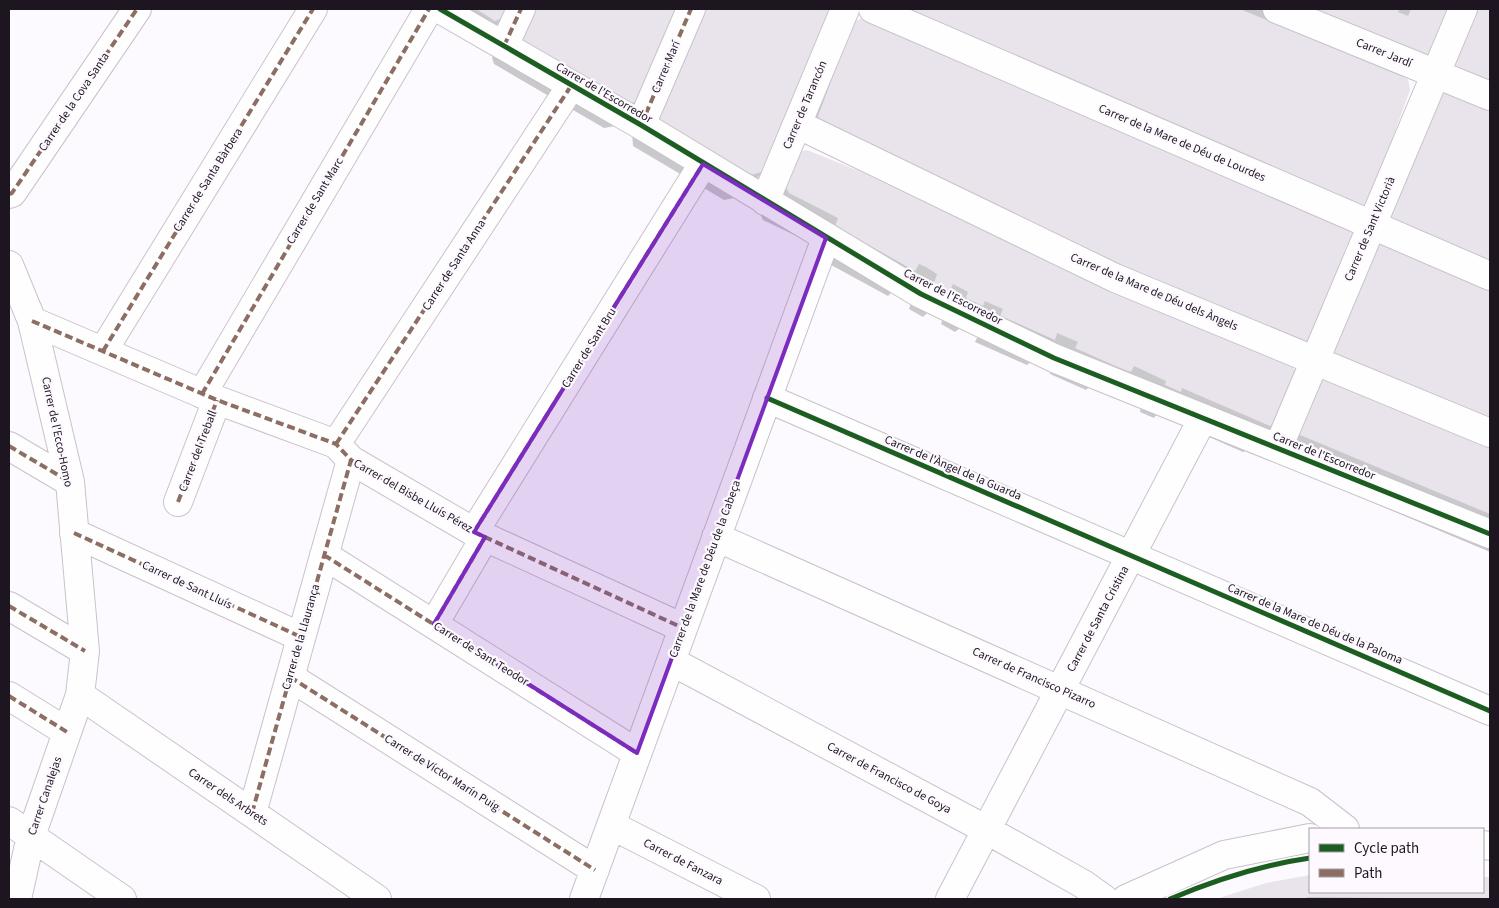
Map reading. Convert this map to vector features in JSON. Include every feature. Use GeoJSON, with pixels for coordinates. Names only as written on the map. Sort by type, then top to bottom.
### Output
{"type":"FeatureCollection","features":[{"type":"Feature","properties":{"kind":"street","name":"Carrer de la Cova Santa"},"geometry":{"type":"LineString","coordinates":[[9,194],[12,193],[137,9]]}},
{"type":"Feature","properties":{"kind":"street","name":"Carrer de Santa Bàrbera"},"geometry":{"type":"LineString","coordinates":[[103,351],[313,9]]}},
{"type":"Feature","properties":{"kind":"street","name":"Carrer de Sant Marc"},"geometry":{"type":"LineString","coordinates":[[209,397],[429,9]]}},
{"type":"Feature","properties":{"kind":"street","name":"Carrer de l'Escorredor"},"geometry":{"type":"LineString","coordinates":[[440,9],[641,125],[921,294],[1054,358],[1490,534]]}},
{"type":"Feature","properties":{"kind":"street"},"geometry":{"type":"LineString","coordinates":[[504,46],[521,9]]}},
{"type":"Feature","properties":{"kind":"street","name":"Carrer Marí"},"geometry":{"type":"LineString","coordinates":[[641,125],[691,9]]}},
{"type":"Feature","properties":{"kind":"street","name":"Carrer de Tarancón"},"geometry":{"type":"LineString","coordinates":[[765,201],[845,9]]}},
{"type":"Feature","properties":{"kind":"street","name":"Carrer de la Mare de Déu de Lourdes"},"geometry":{"type":"LineString","coordinates":[[873,9],[1490,276]]}},
{"type":"Feature","properties":{"kind":"street","name":"Carrer Jardí"},"geometry":{"type":"LineString","coordinates":[[1277,9],[1490,96]]}},
{"type":"Feature","properties":{"kind":"street","name":"Carrer de Sant Victorià"},"geometry":{"type":"LineString","coordinates":[[1278,448],[1463,9]]}},
{"type":"Feature","properties":{"kind":"street","name":"Carrer de Santa Anna"},"geometry":{"type":"LineString","coordinates":[[343,452],[571,86]]}},
{"type":"Feature","properties":{"kind":"street","name":"Carrer de la Mare de Déu dels Àngels"},"geometry":{"type":"LineString","coordinates":[[797,124],[1115,278],[1490,433]]}},
{"type":"Feature","properties":{"kind":"street","name":"Carrer de Sant Bru"},"geometry":{"type":"LineString","coordinates":[[434,624],[480,534],[703,164]]}},
{"type":"Feature","properties":{"kind":"street","name":"Carrer de la Mare de Déu de la Cabeça"},"geometry":{"type":"LineString","coordinates":[[584,899],[826,238]]}},
{"type":"Feature","properties":{"kind":"street","name":"Carrer de l'Ecco-Homo"},"geometry":{"type":"LineString","coordinates":[[9,265],[32,321],[70,482],[85,651],[80,695]]}},
{"type":"Feature","properties":{"kind":"street","name":"Carrer del Bisbe Lluís Pérez"},"geometry":{"type":"LineString","coordinates":[[32,321],[343,452],[480,534],[683,628]]}},
{"type":"Feature","properties":{"kind":"street","name":"Carrer del Treball"},"geometry":{"type":"LineString","coordinates":[[178,502],[209,397]]}},
{"type":"Feature","properties":{"kind":"street","name":"Carrer de l'Àngel de la Guarda"},"geometry":{"type":"LineString","coordinates":[[768,398],[1131,555]]}},
{"type":"Feature","properties":{"kind":"street","name":"Carrer de Santa Cristina"},"geometry":{"type":"LineString","coordinates":[[950,899],[1203,418]]}},
{"type":"Feature","properties":{"kind":"street"},"geometry":{"type":"LineString","coordinates":[[9,446],[70,482]]}},
{"type":"Feature","properties":{"kind":"street","name":"Carrer de la Llaurança"},"geometry":{"type":"LineString","coordinates":[[252,813],[324,555],[343,452]]}},
{"type":"Feature","properties":{"kind":"street","name":"Carrer de Sant Lluís"},"geometry":{"type":"LineString","coordinates":[[74,532],[301,637]]}},
{"type":"Feature","properties":{"kind":"street","name":"Carrer de Francisco Pizarro"},"geometry":{"type":"LineString","coordinates":[[716,537],[1310,802],[1345,828]]}},
{"type":"Feature","properties":{"kind":"street","name":"Carrer de Sant Teodor"},"geometry":{"type":"LineString","coordinates":[[324,555],[637,753]]}},
{"type":"Feature","properties":{"kind":"street","name":"Carrer de la Mare de Déu de la Paloma"},"geometry":{"type":"LineString","coordinates":[[1131,555],[1490,711]]}},
{"type":"Feature","properties":{"kind":"street"},"geometry":{"type":"LineString","coordinates":[[9,606],[85,651]]}},
{"type":"Feature","properties":{"kind":"street","name":"Carrer de Francisco de Goya"},"geometry":{"type":"LineString","coordinates":[[671,662],[987,830],[1083,884],[1104,899]]}},
{"type":"Feature","properties":{"kind":"street","name":"Carrer de Víctor Marín Puig"},"geometry":{"type":"LineString","coordinates":[[290,677],[595,870]]}},
{"type":"Feature","properties":{"kind":"street","name":"Carrer Canalejas"},"geometry":{"type":"LineString","coordinates":[[17,899],[20,828],[67,732],[80,695]]}},
{"type":"Feature","properties":{"kind":"street","name":"Carrer dels Arbrets"},"geometry":{"type":"LineString","coordinates":[[80,695],[377,899]]}},
{"type":"Feature","properties":{"kind":"street"},"geometry":{"type":"LineString","coordinates":[[9,696],[67,732]]}},
{"type":"Feature","properties":{"kind":"street","name":"Carrer de Fanzara"},"geometry":{"type":"LineString","coordinates":[[611,826],[756,899]]}},
{"type":"Feature","properties":{"kind":"street"},"geometry":{"type":"LineString","coordinates":[[20,828],[122,899]]}},
{"type":"Feature","properties":{"kind":"street"},"geometry":{"type":"LineString","coordinates":[[1126,899],[1224,855],[1309,838]]}},
{"type":"Feature","properties":{"kind":"highlighted area"},"geometry":{"type":"Polygon","coordinates":[[[703,164],[826,238],[637,753],[434,624],[485,537],[474,532],[703,164]]]}},
{"type":"Feature","properties":{"kind":"building"},"geometry":{"type":"Polygon","coordinates":[[[476,9],[511,9],[507,16],[495,21],[476,9]]]}},
{"type":"Feature","properties":{"kind":"building"},"geometry":{"type":"Polygon","coordinates":[[[528,9],[683,9],[643,100],[631,103],[519,38],[528,9]]]}},
{"type":"Feature","properties":{"kind":"building"},"geometry":{"type":"Polygon","coordinates":[[[702,9],[837,9],[766,171],[751,175],[659,119],[657,105],[702,9]]]}},
{"type":"Feature","properties":{"kind":"building"},"geometry":{"type":"Polygon","coordinates":[[[893,9],[1240,9],[1408,79],[1410,90],[1365,214],[893,9]]]}},
{"type":"Feature","properties":{"kind":"building"},"geometry":{"type":"Polygon","coordinates":[[[1310,9],[1400,9],[1398,12],[1408,16],[1411,9],[1449,9],[1432,51],[1424,55],[1310,9]]]}},
{"type":"Feature","properties":{"kind":"building"},"geometry":{"type":"Polygon","coordinates":[[[1470,9],[1490,9],[1490,86],[1450,68],[1470,9]]]}},
{"type":"Feature","properties":{"kind":"building"},"geometry":{"type":"Polygon","coordinates":[[[868,16],[1124,133],[1352,230],[1353,234],[1346,247],[1311,345],[1208,307],[822,128],[818,116],[847,39],[855,21],[868,16]]]}},
{"type":"Feature","properties":{"kind":"building"},"geometry":{"type":"Polygon","coordinates":[[[1444,92],[1490,108],[1490,268],[1384,215],[1435,96],[1444,92]]]}},
{"type":"Feature","properties":{"kind":"building"},"geometry":{"type":"Polygon","coordinates":[[[807,150],[859,171],[1103,288],[1292,365],[1296,373],[1279,422],[1270,426],[1182,388],[1181,392],[1165,385],[1166,381],[1134,366],[1131,372],[1120,368],[1075,348],[1078,342],[1057,333],[1055,340],[1000,316],[1003,309],[985,301],[983,306],[966,298],[968,292],[953,284],[950,291],[934,283],[937,274],[926,267],[919,264],[915,271],[835,226],[838,218],[789,193],[786,187],[802,151],[807,150]]]}},
{"type":"Feature","properties":{"kind":"building"},"geometry":{"type":"Polygon","coordinates":[[[1375,240],[1490,288],[1490,422],[1333,358],[1329,350],[1375,240]]]}},
{"type":"Feature","properties":{"kind":"building"},"geometry":{"type":"Polygon","coordinates":[[[1322,378],[1490,445],[1490,514],[1300,435],[1298,428],[1322,378]]]}},
{"type":"Feature","properties":{"kind":"building"},"geometry":{"type":"Polygon","coordinates":[[[1309,875],[1309,893],[1484,893],[1484,877],[1490,877],[1490,899],[1306,897],[1311,899],[1216,899],[1266,883],[1309,875]]]}},
{"type":"Feature","properties":{"kind":"marked path"},"geometry":{"type":"LineString","coordinates":[[9,194],[12,193],[137,9]]}},
{"type":"Feature","properties":{"kind":"marked path"},"geometry":{"type":"LineString","coordinates":[[103,351],[313,9]]}},
{"type":"Feature","properties":{"kind":"marked path"},"geometry":{"type":"LineString","coordinates":[[202,394],[429,9]]}},
{"type":"Feature","properties":{"kind":"marked path"},"geometry":{"type":"LineString","coordinates":[[504,46],[521,9]]}},
{"type":"Feature","properties":{"kind":"marked path"},"geometry":{"type":"LineString","coordinates":[[641,125],[691,9]]}},
{"type":"Feature","properties":{"kind":"marked path"},"geometry":{"type":"LineString","coordinates":[[336,444],[571,86]]}},
{"type":"Feature","properties":{"kind":"marked path"},"geometry":{"type":"LineString","coordinates":[[474,532],[703,164]]}},
{"type":"Feature","properties":{"kind":"marked path"},"geometry":{"type":"LineString","coordinates":[[32,321],[217,400],[336,444],[351,460],[474,532],[683,628]]}},
{"type":"Feature","properties":{"kind":"marked path"},"geometry":{"type":"LineString","coordinates":[[178,502],[217,400]]}},
{"type":"Feature","properties":{"kind":"marked path"},"geometry":{"type":"LineString","coordinates":[[9,446],[70,482]]}},
{"type":"Feature","properties":{"kind":"marked path"},"geometry":{"type":"LineString","coordinates":[[252,813],[351,460]]}},
{"type":"Feature","properties":{"kind":"marked path"},"geometry":{"type":"LineString","coordinates":[[74,533],[301,637]]}},
{"type":"Feature","properties":{"kind":"marked path"},"geometry":{"type":"LineString","coordinates":[[434,624],[485,537]]}},
{"type":"Feature","properties":{"kind":"marked path"},"geometry":{"type":"LineString","coordinates":[[324,555],[637,753]]}},
{"type":"Feature","properties":{"kind":"marked path"},"geometry":{"type":"LineString","coordinates":[[9,606],[85,651]]}},
{"type":"Feature","properties":{"kind":"marked path"},"geometry":{"type":"LineString","coordinates":[[290,677],[595,870]]}},
{"type":"Feature","properties":{"kind":"marked path"},"geometry":{"type":"LineString","coordinates":[[9,696],[67,732]]}},
{"type":"Feature","properties":{"kind":"cycle path"},"geometry":{"type":"LineString","coordinates":[[440,9],[641,125],[921,294],[1054,358],[1490,534]]}},
{"type":"Feature","properties":{"kind":"cycle path"},"geometry":{"type":"LineString","coordinates":[[767,398],[1490,711]]}},
{"type":"Feature","properties":{"kind":"cycle path"},"geometry":{"type":"LineString","coordinates":[[1170,899],[1238,874],[1309,858]]}}]}
